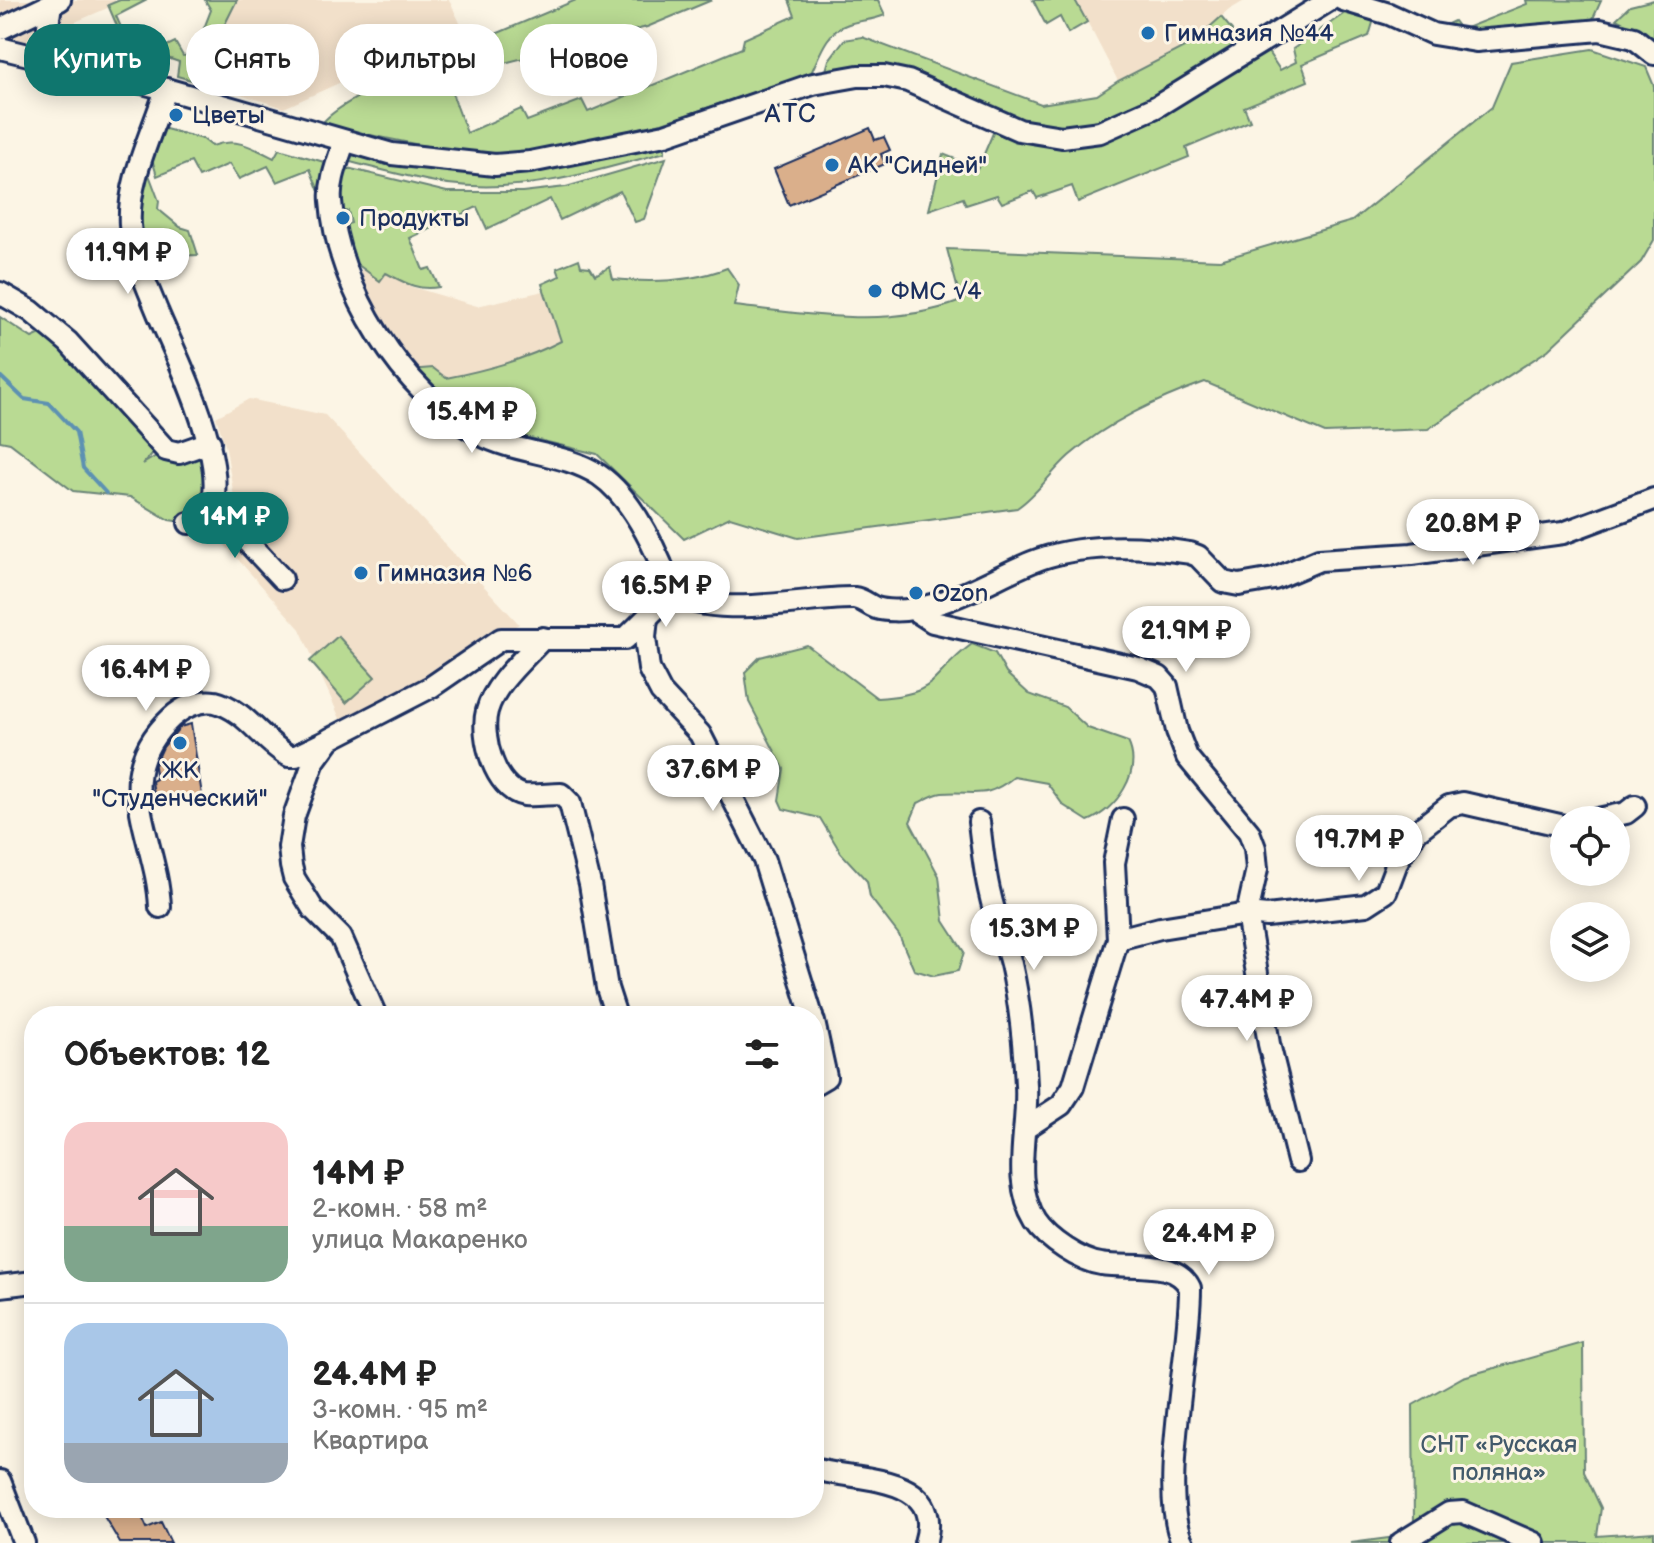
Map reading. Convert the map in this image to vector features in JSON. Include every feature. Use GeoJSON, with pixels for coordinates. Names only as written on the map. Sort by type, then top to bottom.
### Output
{"type":"FeatureCollection","features":[{"type":"Feature","properties":{"kind":"street"},"geometry":{"type":"LineString","coordinates":[[170,90],[392,154],[495,165],[530,162],[665,135],[813,84],[858,76],[884,76],[908,81],[1019,130],[1062,137],[1100,132],[1156,107],[1330,0]]}},
{"type":"Feature","properties":{"kind":"street"},"geometry":{"type":"LineString","coordinates":[[1343,0],[1389,14],[1433,34],[1476,41],[1600,30],[1634,38],[1654,54]]}},
{"type":"Feature","properties":{"kind":"street"},"geometry":{"type":"LineString","coordinates":[[0,29],[56,2]]}},
{"type":"Feature","properties":{"kind":"street"},"geometry":{"type":"LineString","coordinates":[[49,24],[56,2]]}},
{"type":"Feature","properties":{"kind":"street"},"geometry":{"type":"LineString","coordinates":[[0,48],[24,54]]}},
{"type":"Feature","properties":{"kind":"street"},"geometry":{"type":"LineString","coordinates":[[163,96],[142,156],[130,214],[130,229],[157,311],[210,442],[214,466],[210,508],[198,521],[189,523]]}},
{"type":"Feature","properties":{"kind":"street"},"geometry":{"type":"LineString","coordinates":[[344,142],[330,198],[346,270],[383,343],[421,390],[478,434],[511,447],[574,464],[598,475],[613,488],[638,521],[673,592],[689,600],[738,607],[857,598],[879,609],[913,609],[974,590],[1033,562],[1079,551],[1127,548],[1190,553],[1198,556],[1223,582],[1239,585],[1274,579],[1319,560],[1412,554],[1563,533],[1654,499]]}},
{"type":"Feature","properties":{"kind":"street"},"geometry":{"type":"LineString","coordinates":[[0,293],[31,311],[68,342],[166,450],[179,453],[210,442]]}},
{"type":"Feature","properties":{"kind":"street"},"geometry":{"type":"LineString","coordinates":[[210,508],[227,520],[282,579]]}},
{"type":"Feature","properties":{"kind":"street"},"geometry":{"type":"LineString","coordinates":[[160,907],[159,882],[136,785],[141,759],[151,740],[167,721],[188,706],[214,702],[227,707],[289,756],[296,756],[431,687],[501,639],[625,639],[673,592]]}},
{"type":"Feature","properties":{"kind":"street"},"geometry":{"type":"LineString","coordinates":[[913,609],[933,622],[1138,668],[1159,677],[1167,686],[1177,731],[1187,757],[1249,832],[1255,848],[1257,869],[1247,914],[1269,1044],[1298,1161]]}},
{"type":"Feature","properties":{"kind":"street"},"geometry":{"type":"LineString","coordinates":[[647,618],[645,648],[653,680],[673,707],[700,734],[764,860],[809,1006]]}},
{"type":"Feature","properties":{"kind":"street"},"geometry":{"type":"LineString","coordinates":[[543,638],[513,671],[487,710],[485,727],[489,750],[500,776],[511,789],[523,795],[561,794],[570,803],[590,884],[613,1006]]}},
{"type":"Feature","properties":{"kind":"street"},"geometry":{"type":"LineString","coordinates":[[330,739],[314,761],[299,796],[289,847],[291,866],[294,878],[313,909],[341,937],[372,1006]]}},
{"type":"Feature","properties":{"kind":"street"},"geometry":{"type":"LineString","coordinates":[[1118,939],[1160,928],[1247,914],[1267,916],[1366,905],[1386,892],[1406,843],[1449,806],[1463,803],[1550,823]]}},
{"type":"Feature","properties":{"kind":"street"},"geometry":{"type":"LineString","coordinates":[[1630,810],[1635,806]]}},
{"type":"Feature","properties":{"kind":"street"},"geometry":{"type":"LineString","coordinates":[[1026,1128],[1061,1105],[1073,1087],[1118,939],[1114,863],[1123,819]]}},
{"type":"Feature","properties":{"kind":"street"},"geometry":{"type":"LineString","coordinates":[[979,822],[990,895],[1010,962],[1019,1013],[1026,1087],[1026,1128],[1021,1160],[1024,1193],[1037,1223],[1060,1245],[1097,1264],[1166,1269],[1178,1273],[1190,1288],[1175,1461],[1176,1529],[1183,1543]]}},
{"type":"Feature","properties":{"kind":"street"},"geometry":{"type":"LineString","coordinates":[[0,1286],[24,1283]]}},
{"type":"Feature","properties":{"kind":"street"},"geometry":{"type":"LineString","coordinates":[[824,1470],[850,1473],[906,1487],[918,1497],[924,1508],[929,1530],[925,1543]]}},
{"type":"Feature","properties":{"kind":"street"},"geometry":{"type":"LineString","coordinates":[[0,1481],[24,1543]]}},
{"type":"Feature","properties":{"kind":"street"},"geometry":{"type":"LineString","coordinates":[[1401,1543],[1449,1513],[1463,1512],[1534,1543]]}},
{"type":"Feature","properties":{"kind":"shaded area"},"geometry":{"type":"Polygon","coordinates":[[[0,0],[126,0],[71,24],[24,24],[24,44],[20,46],[0,41],[0,0]]]}},
{"type":"Feature","properties":{"kind":"shaded area"},"geometry":{"type":"Polygon","coordinates":[[[237,0],[449,0],[461,24],[335,24],[335,85],[319,92],[319,24],[225,24],[237,0]]]}},
{"type":"Feature","properties":{"kind":"shaded area","name":"Гимназия №44"},"geometry":{"type":"Polygon","coordinates":[[[1076,0],[1246,0],[1229,10],[1192,43],[1118,81],[1076,0]]]}},
{"type":"Feature","properties":{"kind":"shaded area"},"geometry":{"type":"Polygon","coordinates":[[[247,96],[310,96],[284,108],[247,96]]]}},
{"type":"Feature","properties":{"kind":"shaded area"},"geometry":{"type":"Polygon","coordinates":[[[369,263],[412,287],[477,306],[544,291],[561,341],[538,353],[484,371],[446,378],[433,368],[408,370],[352,279],[369,263]]]}},
{"type":"Feature","properties":{"kind":"shaded area","name":"Гимназия №6"},"geometry":{"type":"Polygon","coordinates":[[[249,399],[325,415],[519,624],[472,650],[407,694],[342,723],[300,629],[218,537],[218,527],[234,497],[226,448],[216,417],[249,399]]]}},
{"type":"Feature","properties":{"kind":"green space"},"geometry":{"type":"Polygon","coordinates":[[[120,0],[147,0],[116,16],[120,24],[116,24],[108,5],[120,0]]]}},
{"type":"Feature","properties":{"kind":"green space"},"geometry":{"type":"Polygon","coordinates":[[[205,0],[237,0],[225,24],[206,24],[211,10],[205,0]]]}},
{"type":"Feature","properties":{"kind":"green space"},"geometry":{"type":"Polygon","coordinates":[[[576,0],[712,0],[654,24],[520,24],[520,59],[504,63],[504,31],[576,0]]]}},
{"type":"Feature","properties":{"kind":"green space"},"geometry":{"type":"Polygon","coordinates":[[[789,0],[878,0],[885,15],[839,28],[824,45],[811,73],[662,123],[529,153],[449,151],[321,125],[333,113],[360,96],[453,96],[467,133],[521,109],[527,121],[582,100],[588,112],[626,96],[657,96],[657,83],[742,48],[744,39],[795,16],[789,0]]]}},
{"type":"Feature","properties":{"kind":"green space"},"geometry":{"type":"Polygon","coordinates":[[[1033,0],[1075,0],[1087,22],[1068,33],[1060,17],[1046,25],[1033,0]]]}},
{"type":"Feature","properties":{"kind":"green space"},"geometry":{"type":"Polygon","coordinates":[[[1526,0],[1601,1],[1591,23],[1477,37],[1433,31],[1454,21],[1461,30],[1527,4],[1526,0]]]}},
{"type":"Feature","properties":{"kind":"green space"},"geometry":{"type":"Polygon","coordinates":[[[1654,0],[1654,44],[1639,31],[1616,19],[1630,6],[1654,0]]]}},
{"type":"Feature","properties":{"kind":"green space"},"geometry":{"type":"Polygon","coordinates":[[[1352,8],[1375,16],[1369,36],[1302,64],[1308,81],[1244,107],[1250,121],[1186,148],[1189,157],[1078,202],[1072,186],[1037,198],[1033,191],[1002,203],[997,195],[966,205],[963,198],[929,210],[943,154],[978,168],[996,126],[1066,145],[1266,49],[1280,70],[1296,62],[1293,49],[1352,8]]]}},
{"type":"Feature","properties":{"kind":"green space"},"geometry":{"type":"Polygon","coordinates":[[[1221,17],[1232,30],[1232,53],[1133,111],[1097,124],[1073,128],[1025,121],[902,72],[825,74],[829,60],[844,40],[862,37],[1041,104],[1097,95],[1192,43],[1221,17]]]}},
{"type":"Feature","properties":{"kind":"green space"},"geometry":{"type":"Polygon","coordinates":[[[175,42],[183,56],[186,55],[186,79],[177,76],[179,62],[170,59],[170,44],[175,42]]]}},
{"type":"Feature","properties":{"kind":"green space"},"geometry":{"type":"Polygon","coordinates":[[[1592,49],[1646,67],[1654,86],[1654,240],[1641,262],[1548,350],[1428,429],[1325,433],[1205,382],[1151,404],[1100,432],[1069,456],[1017,508],[798,538],[730,517],[684,539],[597,454],[484,427],[408,370],[433,368],[446,378],[505,364],[561,341],[542,284],[560,276],[557,268],[579,259],[581,266],[590,267],[595,275],[610,267],[613,279],[627,280],[685,279],[727,268],[739,285],[734,306],[849,317],[906,315],[961,301],[947,249],[1220,260],[1352,221],[1492,107],[1511,62],[1592,49]]]}},
{"type":"Feature","properties":{"kind":"green space"},"geometry":{"type":"Polygon","coordinates":[[[162,128],[203,139],[212,146],[236,143],[274,158],[279,149],[331,164],[322,199],[310,169],[277,182],[268,166],[239,179],[229,164],[199,177],[191,162],[157,176],[152,159],[162,128]]]}},
{"type":"Feature","properties":{"kind":"green space"},"geometry":{"type":"Polygon","coordinates":[[[665,144],[665,152],[612,167],[531,184],[504,186],[448,184],[346,161],[354,150],[460,172],[531,170],[665,144]]]}},
{"type":"Feature","properties":{"kind":"green space"},"geometry":{"type":"Polygon","coordinates":[[[142,156],[159,201],[158,209],[180,227],[190,230],[198,255],[171,254],[156,248],[130,214],[142,156]]]}},
{"type":"Feature","properties":{"kind":"green space"},"geometry":{"type":"Polygon","coordinates":[[[666,158],[644,219],[635,222],[620,191],[560,220],[550,199],[487,229],[477,207],[410,238],[423,270],[430,268],[439,287],[418,287],[386,273],[380,281],[346,256],[340,226],[351,223],[348,211],[337,213],[343,167],[447,192],[522,192],[566,187],[666,158]]]}},
{"type":"Feature","properties":{"kind":"green space"},"geometry":{"type":"Polygon","coordinates":[[[0,317],[32,338],[43,333],[162,443],[143,464],[166,450],[210,442],[214,480],[189,523],[169,520],[130,497],[73,491],[10,443],[0,441],[0,317]]]}},
{"type":"Feature","properties":{"kind":"green space"},"geometry":{"type":"Polygon","coordinates":[[[338,636],[375,677],[346,703],[310,661],[338,636]]]}},
{"type":"Feature","properties":{"kind":"green space"},"geometry":{"type":"Polygon","coordinates":[[[972,644],[995,653],[1006,673],[1029,694],[1065,707],[1088,728],[1128,742],[1132,765],[1117,799],[1088,821],[1063,805],[1047,783],[1014,777],[987,792],[942,793],[918,803],[910,822],[939,876],[944,921],[964,952],[958,971],[934,976],[914,970],[899,935],[870,897],[867,881],[841,853],[820,818],[783,809],[779,800],[784,769],[749,702],[745,672],[760,657],[807,645],[877,698],[898,696],[924,688],[972,644]]]}},
{"type":"Feature","properties":{"kind":"green space","name":"СНТ «Русская поляна»"},"geometry":{"type":"Polygon","coordinates":[[[1583,1343],[1584,1472],[1601,1508],[1597,1536],[1654,1532],[1654,1543],[1351,1543],[1396,1537],[1414,1527],[1413,1405],[1463,1377],[1583,1343]]]}},
{"type":"Feature","properties":{"kind":"building","name":"АК \"Сидней\""},"geometry":{"type":"Polygon","coordinates":[[[870,128],[875,140],[884,137],[890,150],[881,154],[885,164],[789,205],[774,169],[870,128]]]}},
{"type":"Feature","properties":{"kind":"building"},"geometry":{"type":"Polygon","coordinates":[[[191,724],[202,795],[155,802],[154,767],[163,747],[180,727],[191,724]]]}},
{"type":"Feature","properties":{"kind":"building"},"geometry":{"type":"Polygon","coordinates":[[[105,1518],[142,1518],[147,1528],[161,1522],[171,1543],[120,1543],[105,1518]]]}},
{"type":"Feature","properties":{"kind":"waterway"},"geometry":{"type":"LineString","coordinates":[[0,376],[24,399],[49,403],[76,432],[83,468],[106,493]]}},
{"type":"Feature","properties":{"kind":"place","name":"Гимназия №44"},"geometry":{"type":"Point","coordinates":[1148,33]}},
{"type":"Feature","properties":{"kind":"place","name":"Цветы"},"geometry":{"type":"Point","coordinates":[176,115]}},
{"type":"Feature","properties":{"kind":"place","name":"АК \"Сидней\""},"geometry":{"type":"Point","coordinates":[832,165]}},
{"type":"Feature","properties":{"kind":"place","name":"Продукты"},"geometry":{"type":"Point","coordinates":[343,218]}},
{"type":"Feature","properties":{"kind":"place","name":"ФМС √4"},"geometry":{"type":"Point","coordinates":[875,291]}},
{"type":"Feature","properties":{"kind":"place","name":"Гимназия №6"},"geometry":{"type":"Point","coordinates":[361,573]}},
{"type":"Feature","properties":{"kind":"place","name":"Ozon"},"geometry":{"type":"Point","coordinates":[916,593]}},
{"type":"Feature","properties":{"kind":"place","name":"ЖК \"Студенческий\""},"geometry":{"type":"Point","coordinates":[180,743]}},
{"type":"Feature","properties":{"kind":"district","name":"АТС"},"geometry":{"type":"Point","coordinates":[791,113]}}]}
